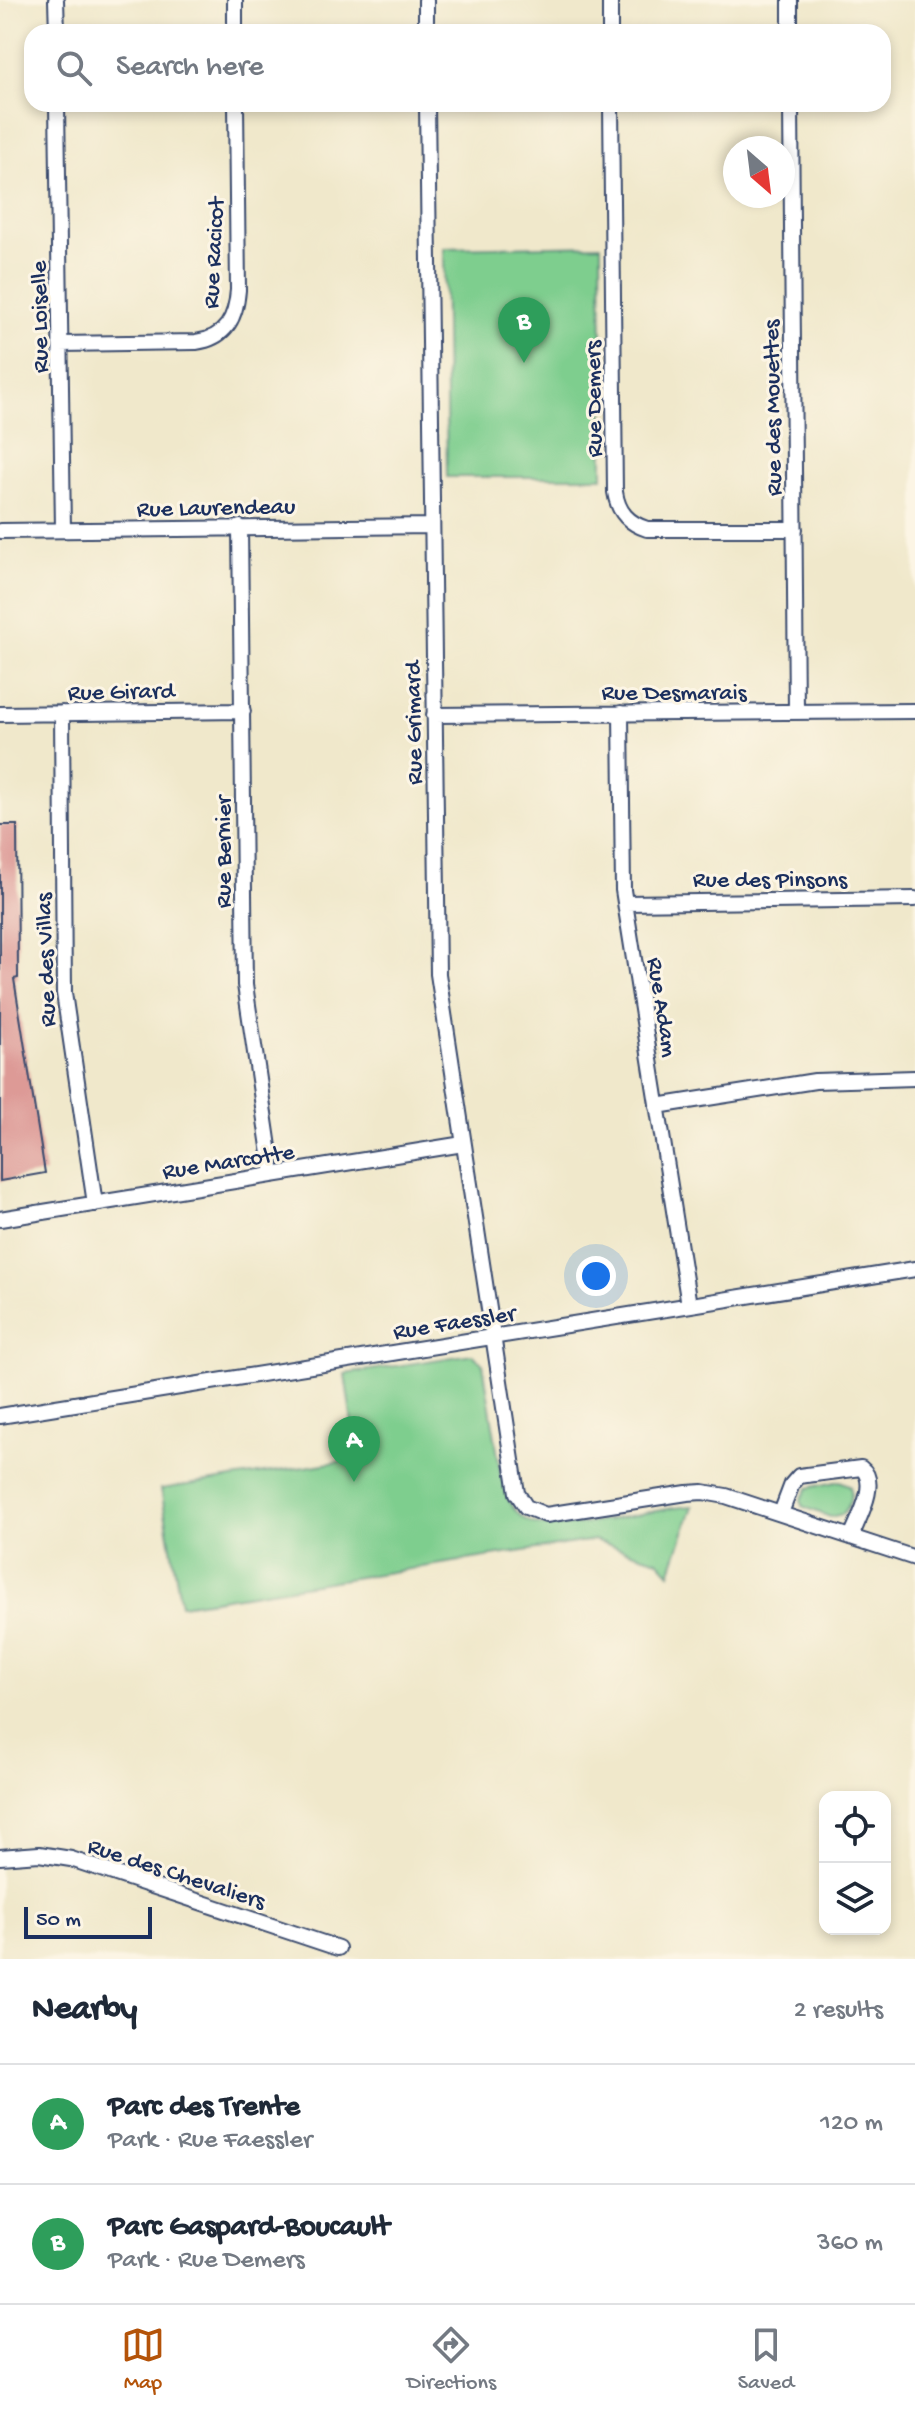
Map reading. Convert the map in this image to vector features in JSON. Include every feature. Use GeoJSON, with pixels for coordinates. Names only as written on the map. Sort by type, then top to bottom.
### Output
{"type":"FeatureCollection","features":[{"type":"Feature","properties":{"kind":"street"},"geometry":{"type":"LineString","coordinates":[[56,0],[57,24]]}},
{"type":"Feature","properties":{"kind":"street"},"geometry":{"type":"LineString","coordinates":[[235,0],[235,24]]}},
{"type":"Feature","properties":{"kind":"street"},"geometry":{"type":"LineString","coordinates":[[426,0],[426,24]]}},
{"type":"Feature","properties":{"kind":"street"},"geometry":{"type":"LineString","coordinates":[[610,0],[610,24]]}},
{"type":"Feature","properties":{"kind":"street"},"geometry":{"type":"LineString","coordinates":[[790,0],[790,24]]}},
{"type":"Feature","properties":{"kind":"street","name":"Rue Loiselle"},"geometry":{"type":"LineString","coordinates":[[57,112],[63,530]]}},
{"type":"Feature","properties":{"kind":"street","name":"Rue Racicot"},"geometry":{"type":"LineString","coordinates":[[60,344],[196,342],[215,337],[229,324],[237,306],[238,290],[236,112]]}},
{"type":"Feature","properties":{"kind":"street","name":"Rue Grimard"},"geometry":{"type":"LineString","coordinates":[[427,112],[438,974],[516,1488],[522,1503],[540,1514],[703,1492],[726,1496],[915,1558]]}},
{"type":"Feature","properties":{"kind":"street","name":"Rue Demers"},"geometry":{"type":"LineString","coordinates":[[611,112],[615,492],[619,509],[631,522],[647,529],[795,529]]}},
{"type":"Feature","properties":{"kind":"street","name":"Rue des Mouettes"},"geometry":{"type":"LineString","coordinates":[[791,112],[796,712]]}},
{"type":"Feature","properties":{"kind":"street","name":"Rue Laurendeau"},"geometry":{"type":"LineString","coordinates":[[0,531],[432,526]]}},
{"type":"Feature","properties":{"kind":"street","name":"Rue Bernier"},"geometry":{"type":"LineString","coordinates":[[240,527],[245,985],[273,1174]]}},
{"type":"Feature","properties":{"kind":"street","name":"Rue Girard"},"geometry":{"type":"LineString","coordinates":[[0,714],[243,711]]}},
{"type":"Feature","properties":{"kind":"street","name":"Rue Desmarais"},"geometry":{"type":"LineString","coordinates":[[434,715],[915,711]]}},
{"type":"Feature","properties":{"kind":"street","name":"Rue des Villas"},"geometry":{"type":"LineString","coordinates":[[62,713],[64,993],[95,1204]]}},
{"type":"Feature","properties":{"kind":"street","name":"Rue Adam"},"geometry":{"type":"LineString","coordinates":[[621,713],[625,903],[689,1305]]}},
{"type":"Feature","properties":{"kind":"street","name":"Rue des Pinsons"},"geometry":{"type":"LineString","coordinates":[[625,903],[915,899]]}},
{"type":"Feature","properties":{"kind":"street"},"geometry":{"type":"LineString","coordinates":[[657,1106],[815,1081],[915,1078]]}},
{"type":"Feature","properties":{"kind":"street","name":"Rue Marcotte"},"geometry":{"type":"LineString","coordinates":[[0,1219],[463,1144]]}},
{"type":"Feature","properties":{"kind":"street","name":"Rue Faessler"},"geometry":{"type":"LineString","coordinates":[[0,1416],[915,1269]]}},
{"type":"Feature","properties":{"kind":"street"},"geometry":{"type":"LineString","coordinates":[[781,1513],[793,1481],[801,1474],[861,1468],[867,1473],[870,1483],[851,1537]]}},
{"type":"Feature","properties":{"kind":"street","name":"Rue des Chevaliers"},"geometry":{"type":"LineString","coordinates":[[0,1857],[39,1854],[71,1859],[338,1948]]}},
{"type":"Feature","properties":{"kind":"green space"},"geometry":{"type":"Polygon","coordinates":[[[601,245],[603,477],[447,477],[444,248],[601,245]]]}},
{"type":"Feature","properties":{"kind":"green space"},"geometry":{"type":"Polygon","coordinates":[[[472,1354],[483,1364],[503,1482],[509,1501],[517,1512],[528,1521],[561,1526],[693,1506],[670,1573],[658,1560],[594,1540],[181,1605],[161,1489],[357,1459],[345,1374],[472,1354]]]}},
{"type":"Feature","properties":{"kind":"green space"},"geometry":{"type":"Polygon","coordinates":[[[840,1481],[849,1485],[851,1492],[843,1514],[830,1517],[802,1506],[801,1499],[808,1488],[840,1481]]]}},
{"type":"Feature","properties":{"kind":"building"},"geometry":{"type":"Polygon","coordinates":[[[0,825],[17,825],[18,978],[14,979],[45,1173],[0,1181],[0,825]]]}},
{"type":"Feature","properties":{"kind":"place","name":"Parc Gaspard-Boucault"},"geometry":{"type":"Point","coordinates":[524,363]}},
{"type":"Feature","properties":{"kind":"place","name":"Parc des Trente"},"geometry":{"type":"Point","coordinates":[354,1482]}}]}
